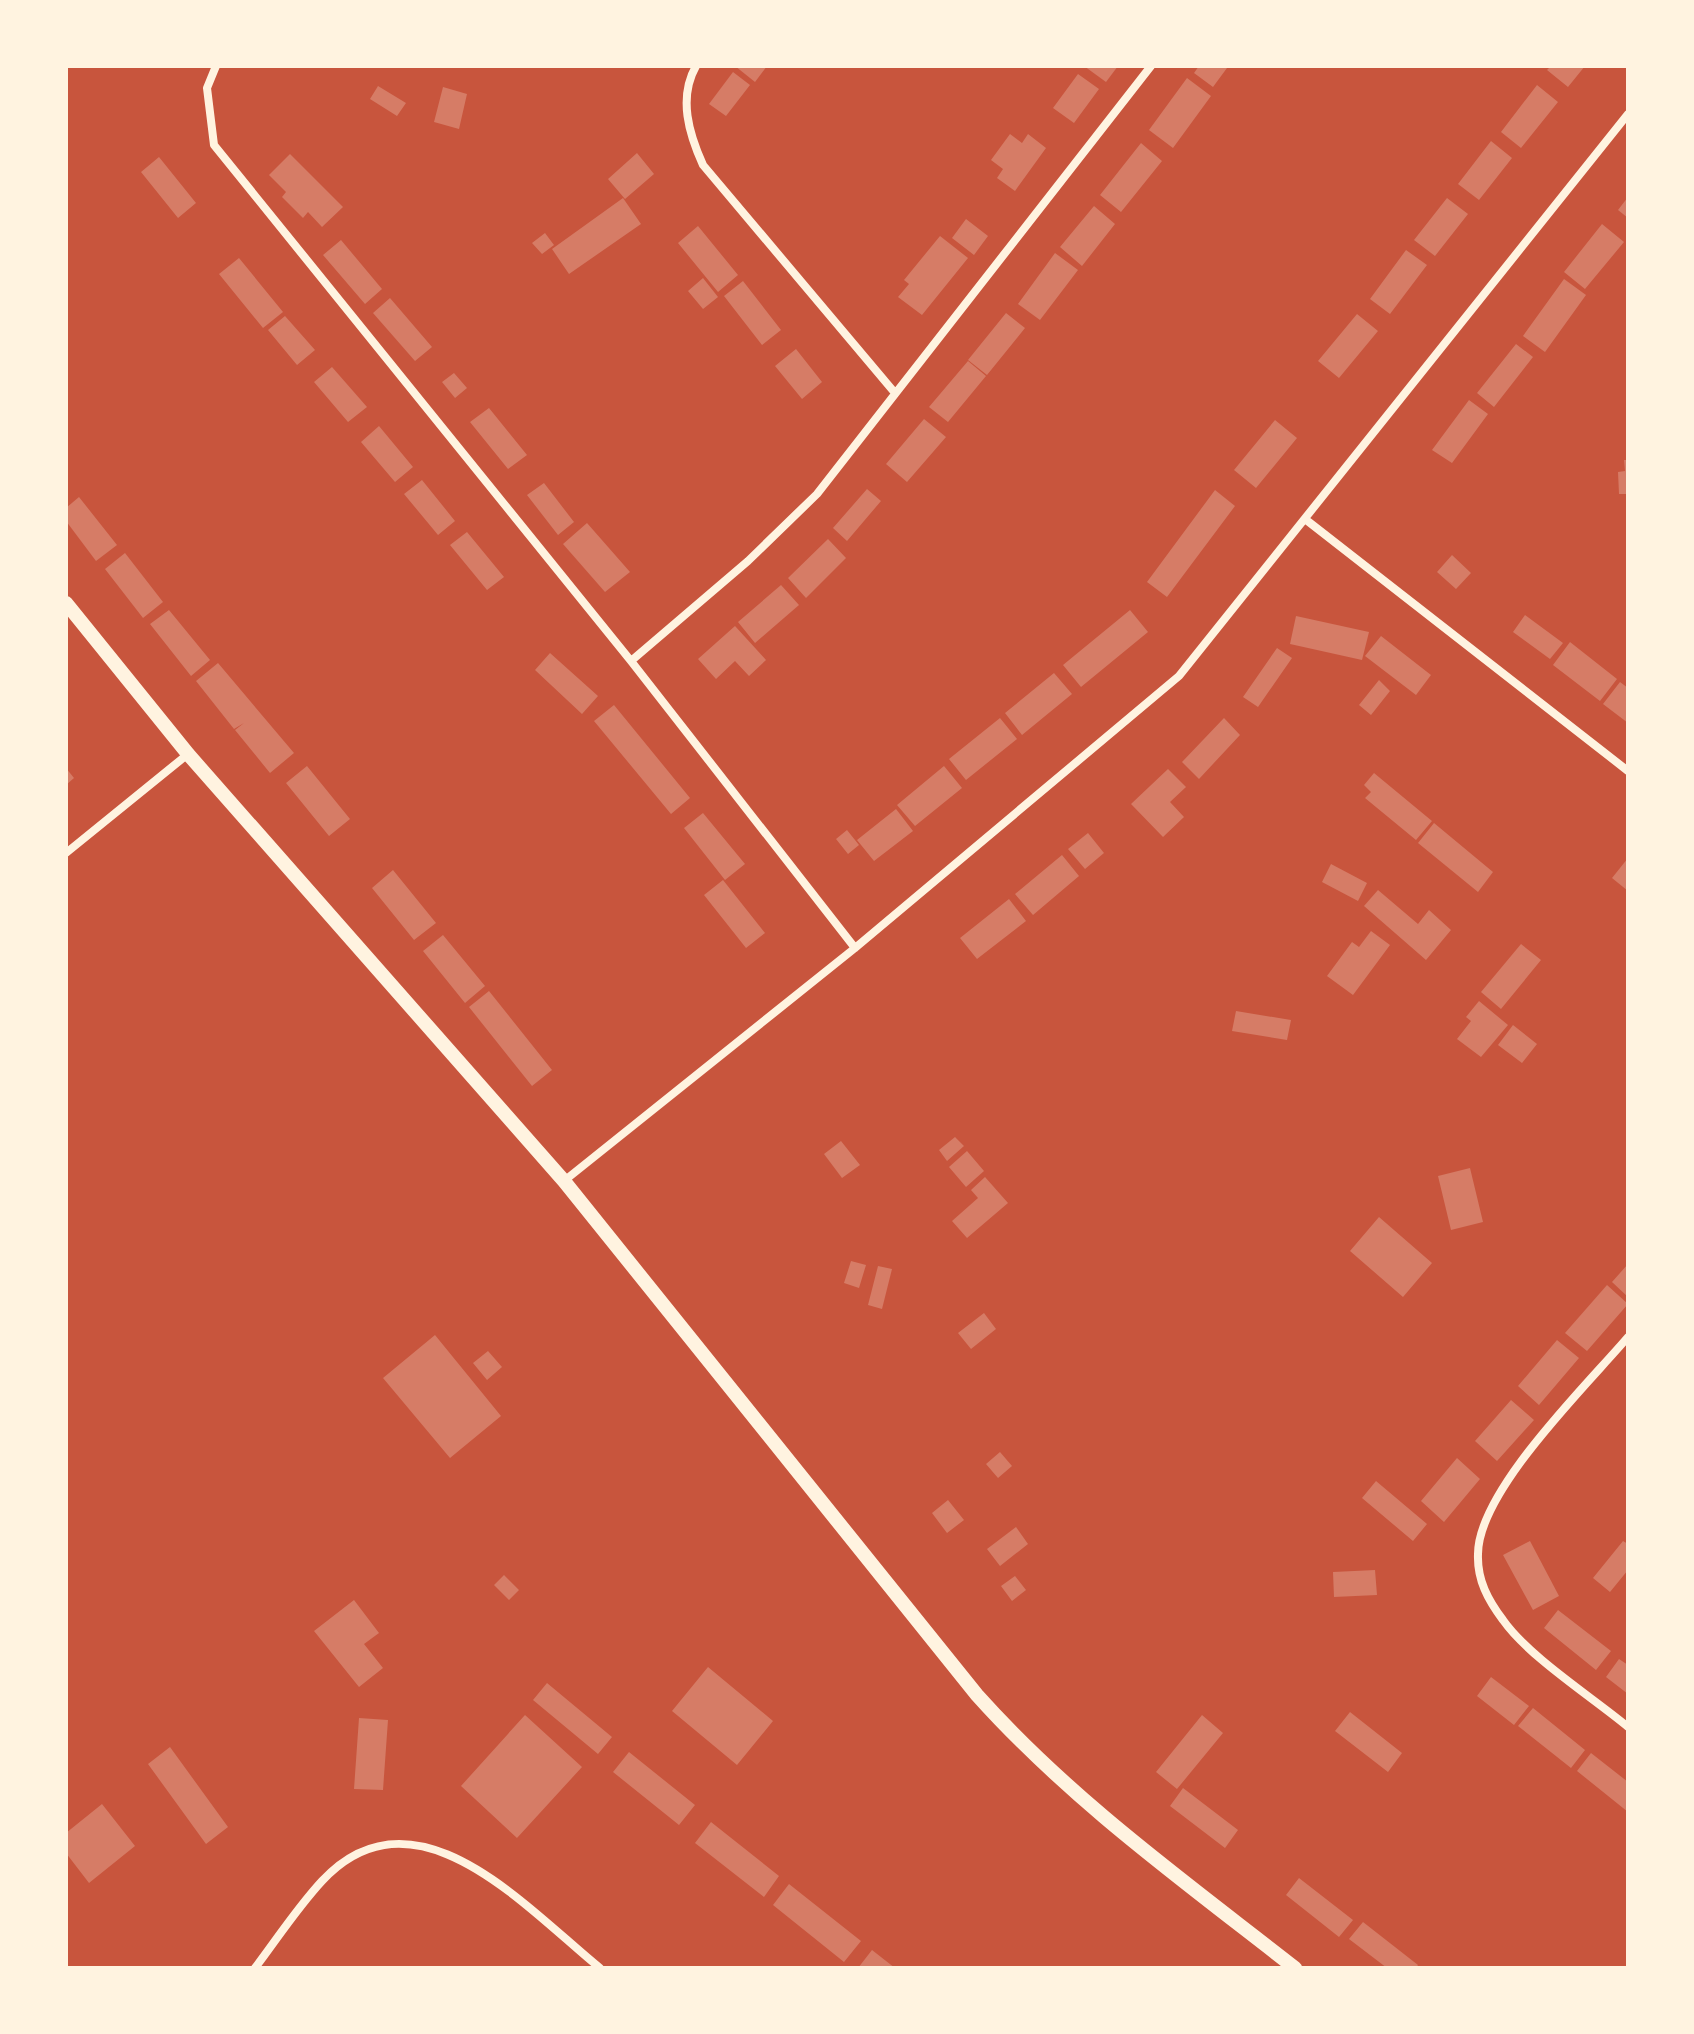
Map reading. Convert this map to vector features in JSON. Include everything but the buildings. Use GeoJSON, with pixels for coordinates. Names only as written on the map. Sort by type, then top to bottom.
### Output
{"type":"FeatureCollection","features":[{"type":"Feature","properties":{"kind":"street"},"geometry":{"type":"LineString","coordinates":[[216,66],[207,88],[208,118],[214,145],[631,661],[855,948]]}},
{"type":"Feature","properties":{"kind":"street"},"geometry":{"type":"LineString","coordinates":[[696,66],[687,99],[689,133],[703,165],[895,393]]}},
{"type":"Feature","properties":{"kind":"street"},"geometry":{"type":"LineString","coordinates":[[631,661],[782,530],[817,494],[1151,66]]}},
{"type":"Feature","properties":{"kind":"street"},"geometry":{"type":"LineString","coordinates":[[564,1181],[855,948],[1179,676],[1628,114]]}},
{"type":"Feature","properties":{"kind":"street"},"geometry":{"type":"LineString","coordinates":[[1305,519],[1628,771]]}},
{"type":"Feature","properties":{"kind":"street"},"geometry":{"type":"LineString","coordinates":[[66,603],[188,754],[564,1181],[958,1670],[1021,1743],[1104,1819],[1295,1968]]}},
{"type":"Feature","properties":{"kind":"street"},"geometry":{"type":"LineString","coordinates":[[66,853],[188,754]]}},
{"type":"Feature","properties":{"kind":"street"},"geometry":{"type":"LineString","coordinates":[[1628,1337],[1509,1476],[1492,1507],[1477,1551],[1481,1585],[1505,1623],[1628,1727]]}},
{"type":"Feature","properties":{"kind":"street"},"geometry":{"type":"LineString","coordinates":[[255,1968],[323,1880],[346,1861],[377,1846],[412,1842],[450,1852],[487,1877],[600,1968]]}}]}
